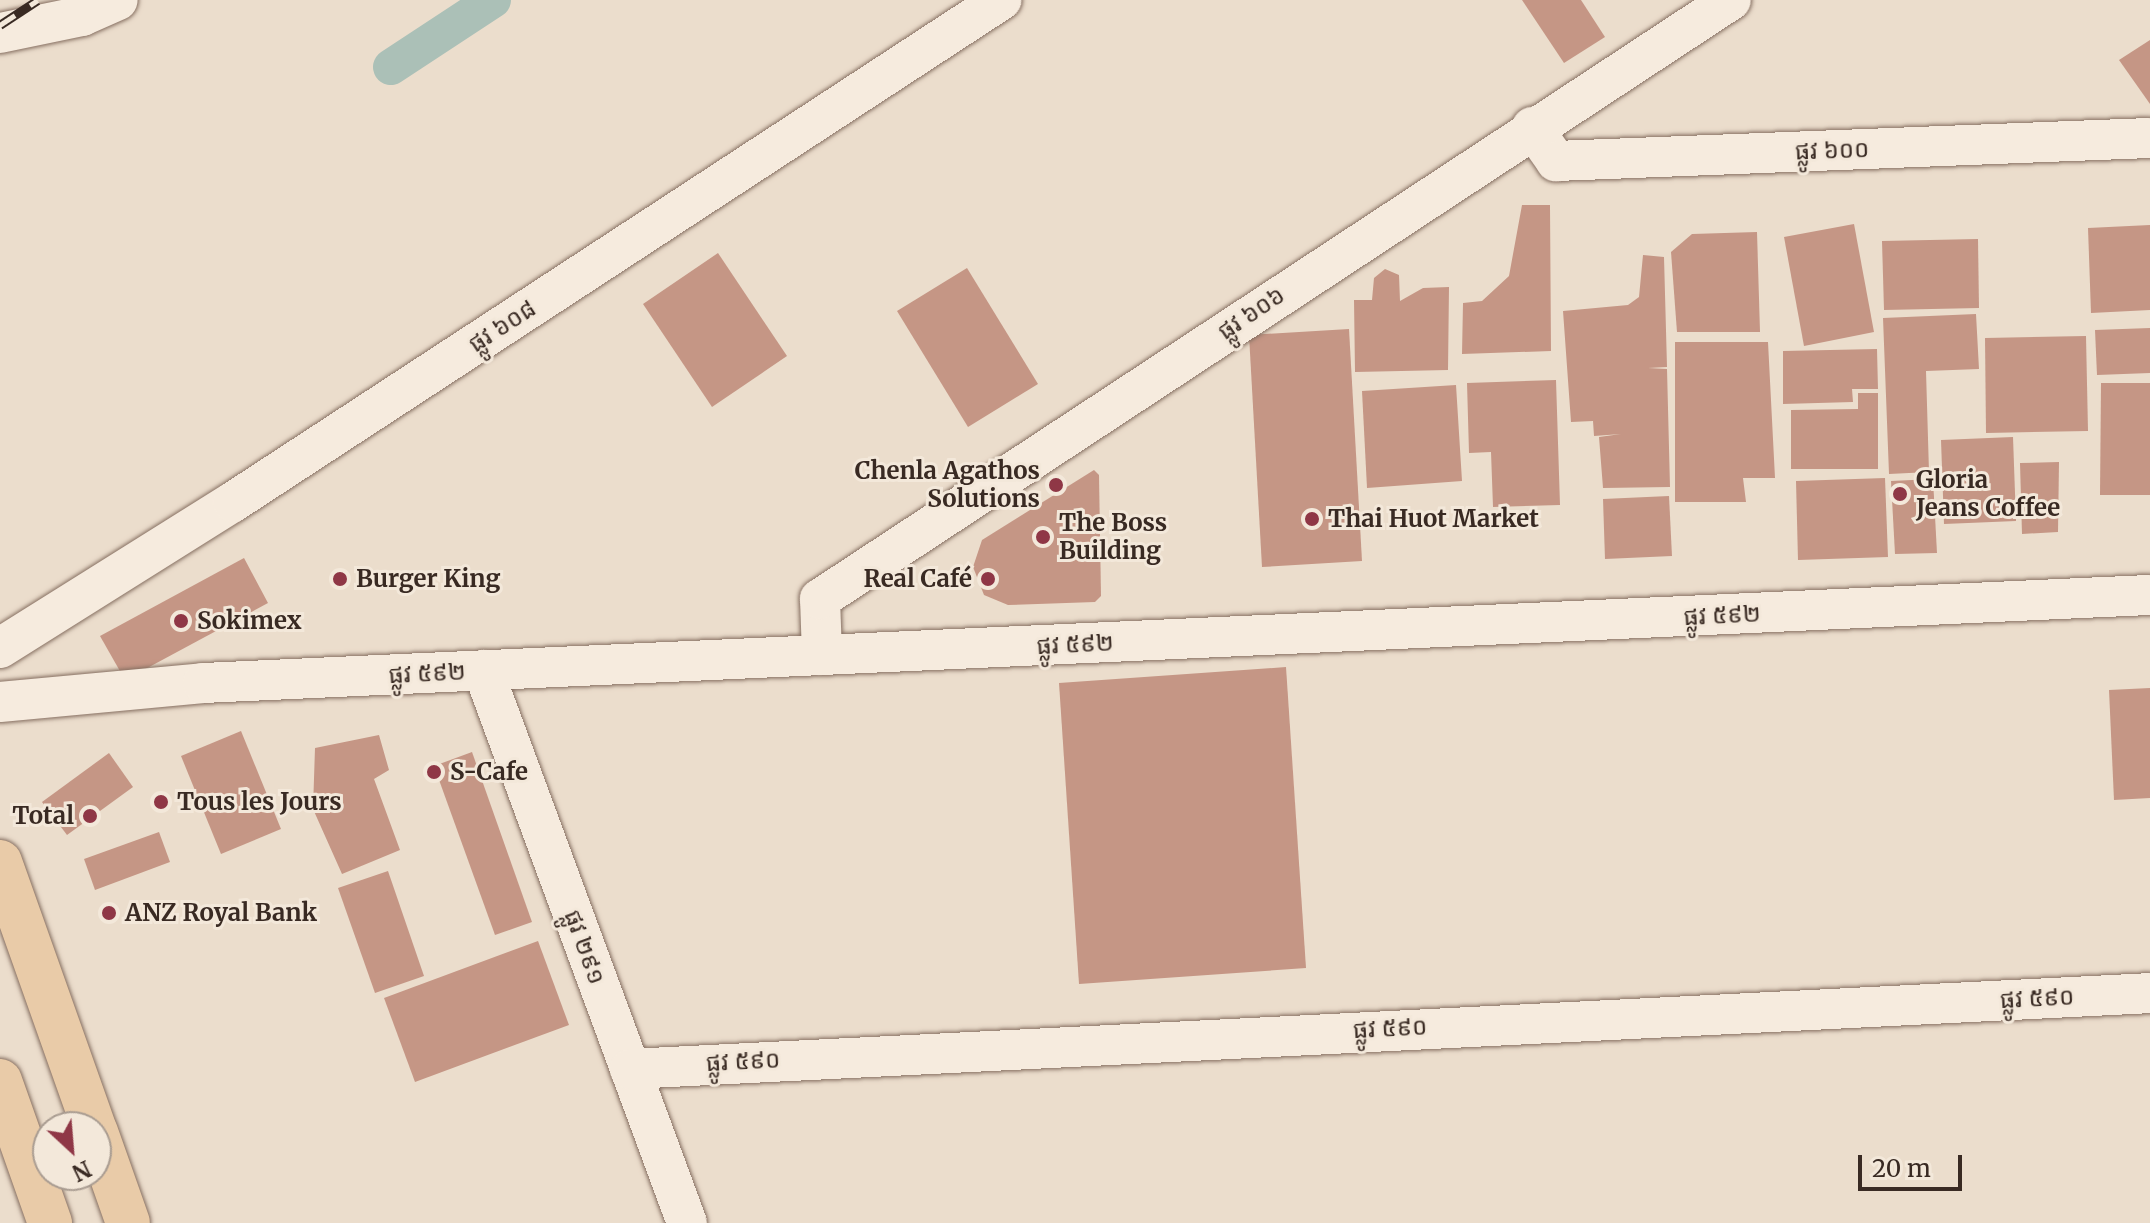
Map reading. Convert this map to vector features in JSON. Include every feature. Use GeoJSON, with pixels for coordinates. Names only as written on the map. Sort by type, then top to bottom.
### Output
{"type":"FeatureCollection","features":[{"type":"Feature","properties":{"kind":"main road"},"geometry":{"type":"LineString","coordinates":[[0,862],[89,1111]]}},
{"type":"Feature","properties":{"kind":"main road"},"geometry":{"type":"LineString","coordinates":[[0,1081],[50,1223]]}},
{"type":"Feature","properties":{"kind":"main road"},"geometry":{"type":"LineString","coordinates":[[112,1177],[128,1223]]}},
{"type":"Feature","properties":{"kind":"street"},"geometry":{"type":"LineString","coordinates":[[0,33],[82,16],[118,0]]}},
{"type":"Feature","properties":{"kind":"street","name":"ផ្លូវ ៦០៨"},"geometry":{"type":"LineString","coordinates":[[0,648],[233,502],[1001,0]]}},
{"type":"Feature","properties":{"kind":"street","name":"ផ្លូវ ៦០៦"},"geometry":{"type":"LineString","coordinates":[[822,655],[820,599],[1532,127],[1731,0]]}},
{"type":"Feature","properties":{"kind":"street","name":"ផ្លូវ ៦០០"},"geometry":{"type":"LineString","coordinates":[[1532,127],[1556,161],[2150,138]]}},
{"type":"Feature","properties":{"kind":"street","name":"ផ្លូវ ៥៩២"},"geometry":{"type":"LineString","coordinates":[[0,702],[203,683],[2150,595]]}},
{"type":"Feature","properties":{"kind":"street","name":"ផ្លូវ ២៩១"},"geometry":{"type":"LineString","coordinates":[[483,670],[687,1223]]}},
{"type":"Feature","properties":{"kind":"street","name":"ផ្លូវ ៥៩០"},"geometry":{"type":"LineString","coordinates":[[630,1069],[2150,993]]}},
{"type":"Feature","properties":{"kind":"building"},"geometry":{"type":"Polygon","coordinates":[[[1522,0],[1581,0],[1605,37],[1564,63],[1522,0]]]}},
{"type":"Feature","properties":{"kind":"building"},"geometry":{"type":"Polygon","coordinates":[[[2150,40],[2150,104],[2119,60],[2150,40]]]}},
{"type":"Feature","properties":{"kind":"building"},"geometry":{"type":"Polygon","coordinates":[[[1522,205],[1550,205],[1551,351],[1462,354],[1463,303],[1482,301],[1509,276],[1522,205]]]}},
{"type":"Feature","properties":{"kind":"building"},"geometry":{"type":"Polygon","coordinates":[[[1854,224],[1874,332],[1804,346],[1784,237],[1854,224]]]}},
{"type":"Feature","properties":{"kind":"building"},"geometry":{"type":"Polygon","coordinates":[[[2150,225],[2150,310],[2091,313],[2088,228],[2150,225]]]}},
{"type":"Feature","properties":{"kind":"building"},"geometry":{"type":"Polygon","coordinates":[[[1757,232],[1760,332],[1677,332],[1671,252],[1692,234],[1757,232]]]}},
{"type":"Feature","properties":{"kind":"building"},"geometry":{"type":"Polygon","coordinates":[[[1978,239],[1979,308],[1884,310],[1882,241],[1978,239]]]}},
{"type":"Feature","properties":{"kind":"building"},"geometry":{"type":"Polygon","coordinates":[[[718,253],[787,356],[712,407],[643,304],[718,253]]]}},
{"type":"Feature","properties":{"kind":"building"},"geometry":{"type":"Polygon","coordinates":[[[1643,255],[1664,257],[1667,367],[1648,368],[1667,369],[1670,487],[1603,488],[1599,437],[1621,434],[1594,436],[1593,421],[1571,422],[1563,311],[1628,305],[1639,297],[1643,255]]]}},
{"type":"Feature","properties":{"kind":"building"},"geometry":{"type":"Polygon","coordinates":[[[967,268],[1038,384],[968,427],[897,311],[967,268]]]}},
{"type":"Feature","properties":{"kind":"building"},"geometry":{"type":"Polygon","coordinates":[[[1385,269],[1399,275],[1400,301],[1423,288],[1449,287],[1448,370],[1355,372],[1354,300],[1372,300],[1374,278],[1385,269]]]}},
{"type":"Feature","properties":{"kind":"building"},"geometry":{"type":"Polygon","coordinates":[[[1976,314],[1979,369],[1926,371],[1929,472],[1889,474],[1883,318],[1976,314]]]}},
{"type":"Feature","properties":{"kind":"building"},"geometry":{"type":"Polygon","coordinates":[[[2150,328],[2150,373],[2097,375],[2095,330],[2150,328]]]}},
{"type":"Feature","properties":{"kind":"building"},"geometry":{"type":"Polygon","coordinates":[[[1349,329],[1362,561],[1262,567],[1249,335],[1349,329]]]}},
{"type":"Feature","properties":{"kind":"building"},"geometry":{"type":"Polygon","coordinates":[[[2086,336],[2088,431],[1986,433],[1985,338],[2086,336]]]}},
{"type":"Feature","properties":{"kind":"building"},"geometry":{"type":"Polygon","coordinates":[[[1675,342],[1768,342],[1775,478],[1743,478],[1746,502],[1675,502],[1675,342]]]}},
{"type":"Feature","properties":{"kind":"building"},"geometry":{"type":"Polygon","coordinates":[[[1877,349],[1878,389],[1852,389],[1853,402],[1783,404],[1783,351],[1877,349]]]}},
{"type":"Feature","properties":{"kind":"building"},"geometry":{"type":"Polygon","coordinates":[[[1556,380],[1560,505],[1493,507],[1491,452],[1469,453],[1467,383],[1556,380]]]}},
{"type":"Feature","properties":{"kind":"building"},"geometry":{"type":"Polygon","coordinates":[[[2101,383],[2150,383],[2150,495],[2100,495],[2101,383]]]}},
{"type":"Feature","properties":{"kind":"building"},"geometry":{"type":"Polygon","coordinates":[[[1456,385],[1462,481],[1367,488],[1362,391],[1456,385]]]}},
{"type":"Feature","properties":{"kind":"building"},"geometry":{"type":"Polygon","coordinates":[[[1858,393],[1878,393],[1878,469],[1791,469],[1791,410],[1858,409],[1858,393]]]}},
{"type":"Feature","properties":{"kind":"building"},"geometry":{"type":"Polygon","coordinates":[[[2013,437],[2016,521],[1944,524],[1941,440],[2013,437]]]}},
{"type":"Feature","properties":{"kind":"building"},"geometry":{"type":"Polygon","coordinates":[[[2059,462],[2058,532],[2022,534],[2020,463],[2059,462]]]}},
{"type":"Feature","properties":{"kind":"building","name":"The Boss Building"},"geometry":{"type":"Polygon","coordinates":[[[1094,470],[1099,475],[1101,596],[1095,602],[1008,605],[984,595],[973,567],[982,540],[1094,470]]]}},
{"type":"Feature","properties":{"kind":"building"},"geometry":{"type":"Polygon","coordinates":[[[1885,478],[1888,557],[1798,560],[1796,481],[1885,478]]]}},
{"type":"Feature","properties":{"kind":"building"},"geometry":{"type":"Polygon","coordinates":[[[1933,479],[1937,553],[1895,554],[1891,481],[1933,479]]]}},
{"type":"Feature","properties":{"kind":"building"},"geometry":{"type":"Polygon","coordinates":[[[1669,496],[1672,556],[1605,559],[1603,499],[1669,496]]]}},
{"type":"Feature","properties":{"kind":"building"},"geometry":{"type":"Polygon","coordinates":[[[244,558],[268,603],[125,680],[100,636],[244,558]]]}},
{"type":"Feature","properties":{"kind":"building"},"geometry":{"type":"Polygon","coordinates":[[[1286,667],[1306,968],[1079,984],[1059,683],[1286,667]]]}},
{"type":"Feature","properties":{"kind":"building"},"geometry":{"type":"Polygon","coordinates":[[[2150,688],[2150,798],[2114,800],[2109,690],[2150,688]]]}},
{"type":"Feature","properties":{"kind":"building"},"geometry":{"type":"Polygon","coordinates":[[[241,731],[281,829],[221,854],[181,756],[241,731]]]}},
{"type":"Feature","properties":{"kind":"building"},"geometry":{"type":"Polygon","coordinates":[[[379,735],[389,770],[374,779],[400,850],[342,874],[313,809],[315,748],[379,735]]]}},
{"type":"Feature","properties":{"kind":"building"},"geometry":{"type":"Polygon","coordinates":[[[472,752],[532,922],[495,935],[434,766],[472,752]]]}},
{"type":"Feature","properties":{"kind":"building"},"geometry":{"type":"Polygon","coordinates":[[[109,753],[133,787],[67,835],[42,802],[109,753]]]}},
{"type":"Feature","properties":{"kind":"building"},"geometry":{"type":"Polygon","coordinates":[[[159,832],[170,862],[95,890],[84,859],[159,832]]]}},
{"type":"Feature","properties":{"kind":"building"},"geometry":{"type":"Polygon","coordinates":[[[388,871],[424,976],[375,993],[338,888],[388,871]]]}},
{"type":"Feature","properties":{"kind":"building"},"geometry":{"type":"Polygon","coordinates":[[[538,941],[569,1025],[415,1082],[384,998],[538,941]]]}},
{"type":"Feature","properties":{"kind":"waterway"},"geometry":{"type":"LineString","coordinates":[[391,67],[493,0]]}},
{"type":"Feature","properties":{"kind":"railway"},"geometry":{"type":"LineString","coordinates":[[0,25],[38,0]]}},
{"type":"Feature","properties":{"kind":"place","name":"Chenla Agathos Solutions"},"geometry":{"type":"Point","coordinates":[1056,485]}},
{"type":"Feature","properties":{"kind":"place","name":"Gloria Jeans Coffee"},"geometry":{"type":"Point","coordinates":[1900,494]}},
{"type":"Feature","properties":{"kind":"place","name":"Thai Huot Market"},"geometry":{"type":"Point","coordinates":[1312,519]}},
{"type":"Feature","properties":{"kind":"place","name":"The Boss Building"},"geometry":{"type":"Point","coordinates":[1043,537]}},
{"type":"Feature","properties":{"kind":"place","name":"Burger King"},"geometry":{"type":"Point","coordinates":[340,579]}},
{"type":"Feature","properties":{"kind":"place","name":"Real Café"},"geometry":{"type":"Point","coordinates":[988,579]}},
{"type":"Feature","properties":{"kind":"place","name":"Sokimex"},"geometry":{"type":"Point","coordinates":[181,621]}},
{"type":"Feature","properties":{"kind":"place","name":"S-Cafe"},"geometry":{"type":"Point","coordinates":[434,772]}},
{"type":"Feature","properties":{"kind":"place","name":"Tous les Jours"},"geometry":{"type":"Point","coordinates":[161,802]}},
{"type":"Feature","properties":{"kind":"place","name":"Total"},"geometry":{"type":"Point","coordinates":[90,816]}},
{"type":"Feature","properties":{"kind":"place","name":"ANZ Royal Bank"},"geometry":{"type":"Point","coordinates":[109,913]}}]}
